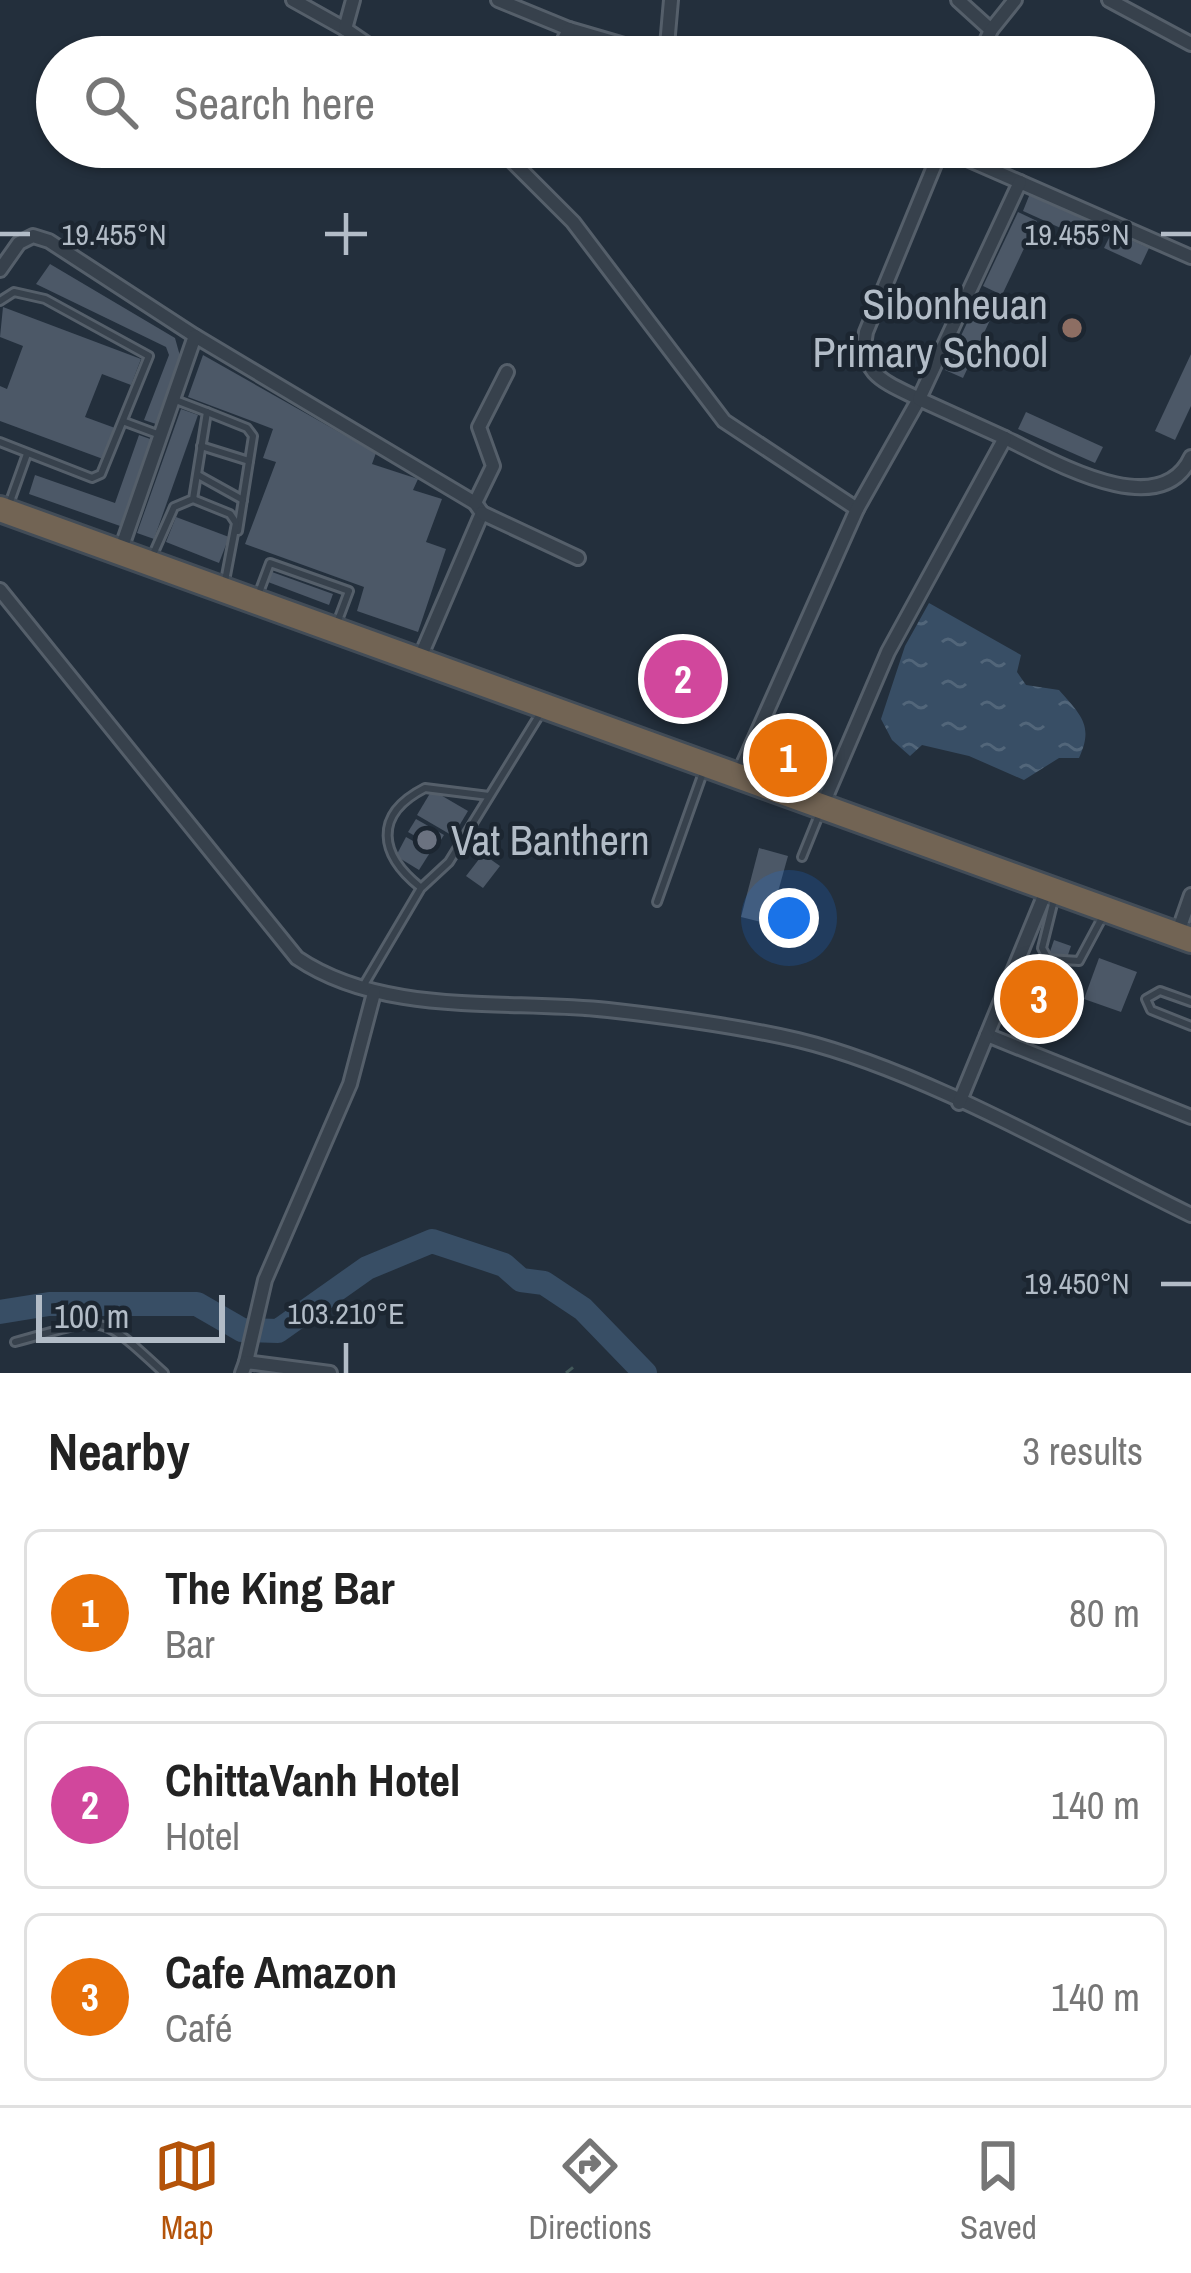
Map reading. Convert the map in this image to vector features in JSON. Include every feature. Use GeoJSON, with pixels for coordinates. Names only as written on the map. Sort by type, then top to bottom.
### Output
{"type":"FeatureCollection","features":[{"type":"Feature","properties":{"kind":"highway"},"geometry":{"type":"LineString","coordinates":[[3,510],[1184,937]]}},
{"type":"Feature","properties":{"kind":"street"},"geometry":{"type":"LineString","coordinates":[[293,0],[355,36]]}},
{"type":"Feature","properties":{"kind":"street"},"geometry":{"type":"LineString","coordinates":[[345,29],[353,0]]}},
{"type":"Feature","properties":{"kind":"street"},"geometry":{"type":"LineString","coordinates":[[498,0],[593,36]]}},
{"type":"Feature","properties":{"kind":"street"},"geometry":{"type":"LineString","coordinates":[[667,36],[671,0]]}},
{"type":"Feature","properties":{"kind":"street"},"geometry":{"type":"LineString","coordinates":[[958,0],[991,30]]}},
{"type":"Feature","properties":{"kind":"street"},"geometry":{"type":"LineString","coordinates":[[988,36],[1016,0]]}},
{"type":"Feature","properties":{"kind":"street"},"geometry":{"type":"LineString","coordinates":[[1109,0],[1191,44]]}},
{"type":"Feature","properties":{"kind":"street"},"geometry":{"type":"LineString","coordinates":[[566,36],[569,29]]}},
{"type":"Feature","properties":{"kind":"street"},"geometry":{"type":"LineString","coordinates":[[526,168],[724,421],[857,509]]}},
{"type":"Feature","properties":{"kind":"street"},"geometry":{"type":"LineString","coordinates":[[934,168],[861,355],[868,370],[920,399],[1110,484],[1160,486],[1175,480],[1191,457]]}},
{"type":"Feature","properties":{"kind":"street"},"geometry":{"type":"LineString","coordinates":[[989,168],[1191,257]]}},
{"type":"Feature","properties":{"kind":"street"},"geometry":{"type":"LineString","coordinates":[[738,776],[857,509],[920,399],[1020,182]]}},
{"type":"Feature","properties":{"kind":"street"},"geometry":{"type":"LineString","coordinates":[[0,270],[19,243],[33,236],[50,241],[195,336],[479,508],[578,558]]}},
{"type":"Feature","properties":{"kind":"street"},"geometry":{"type":"LineString","coordinates":[[120,552],[195,336]]}},
{"type":"Feature","properties":{"kind":"street"},"geometry":{"type":"LineString","coordinates":[[419,660],[493,466],[479,427],[507,372]]}},
{"type":"Feature","properties":{"kind":"street"},"geometry":{"type":"LineString","coordinates":[[822,806],[888,652],[1005,438]]}},
{"type":"Feature","properties":{"kind":"street"},"geometry":{"type":"LineString","coordinates":[[0,590],[297,958],[322,975],[368,991],[610,1010],[795,1039],[959,1102],[1191,1215]]}},
{"type":"Feature","properties":{"kind":"street"},"geometry":{"type":"LineString","coordinates":[[959,1102],[1052,890]]}},
{"type":"Feature","properties":{"kind":"street"},"geometry":{"type":"LineString","coordinates":[[1184,937],[1191,895]]}},
{"type":"Feature","properties":{"kind":"street"},"geometry":{"type":"LineString","coordinates":[[330,1373],[244,1368],[265,1280],[350,1084],[368,991]]}},
{"type":"Feature","properties":{"kind":"street"},"geometry":{"type":"LineString","coordinates":[[987,1035],[1191,1117]]}},
{"type":"Feature","properties":{"kind":"lane"},"geometry":{"type":"LineString","coordinates":[[0,301],[14,292],[46,299],[146,350],[148,363],[108,469],[92,478],[0,442]]}},
{"type":"Feature","properties":{"kind":"lane"},"geometry":{"type":"LineString","coordinates":[[173,399],[251,431],[238,531],[223,589]]}},
{"type":"Feature","properties":{"kind":"lane"},"geometry":{"type":"LineString","coordinates":[[193,499],[207,412]]}},
{"type":"Feature","properties":{"kind":"lane"},"geometry":{"type":"LineString","coordinates":[[124,422],[160,435]]}},
{"type":"Feature","properties":{"kind":"lane"},"geometry":{"type":"LineString","coordinates":[[201,446],[249,461]]}},
{"type":"Feature","properties":{"kind":"lane"},"geometry":{"type":"LineString","coordinates":[[3,510],[27,454]]}},
{"type":"Feature","properties":{"kind":"lane"},"geometry":{"type":"LineString","coordinates":[[197,474],[243,500]]}},
{"type":"Feature","properties":{"kind":"lane"},"geometry":{"type":"LineString","coordinates":[[149,562],[174,507],[193,499],[230,514],[238,531]]}},
{"type":"Feature","properties":{"kind":"lane"},"geometry":{"type":"LineString","coordinates":[[255,601],[270,562],[349,591],[334,629]]}},
{"type":"Feature","properties":{"kind":"lane"},"geometry":{"type":"LineString","coordinates":[[368,991],[421,888],[449,862],[545,706]]}},
{"type":"Feature","properties":{"kind":"lane"},"geometry":{"type":"LineString","coordinates":[[657,902],[706,764]]}},
{"type":"Feature","properties":{"kind":"lane"},"geometry":{"type":"LineString","coordinates":[[421,888],[395,867],[387,852],[385,840],[397,814],[425,788],[490,796]]}},
{"type":"Feature","properties":{"kind":"lane"},"geometry":{"type":"LineString","coordinates":[[802,856],[822,806]]}},
{"type":"Feature","properties":{"kind":"lane"},"geometry":{"type":"LineString","coordinates":[[1052,890],[1042,948],[1048,959],[1079,961],[1106,909]]}},
{"type":"Feature","properties":{"kind":"lane"},"geometry":{"type":"LineString","coordinates":[[1191,1002],[1160,991],[1146,999],[1151,1010],[1191,1026]]}},
{"type":"Feature","properties":{"kind":"lane"},"geometry":{"type":"LineString","coordinates":[[15,1342],[87,1321],[105,1322],[122,1331],[164,1373]]}},
{"type":"Feature","properties":{"kind":"path"},"geometry":{"type":"LineString","coordinates":[[566,1373],[575,1365]]}},
{"type":"Feature","properties":{"kind":"water"},"geometry":{"type":"Polygon","coordinates":[[[929,603],[1021,655],[1017,672],[1026,685],[1059,690],[1083,721],[1085,737],[1079,758],[1059,758],[1024,780],[969,756],[922,745],[910,756],[892,740],[881,719],[905,646],[929,603]]]}},
{"type":"Feature","properties":{"kind":"building"},"geometry":{"type":"Polygon","coordinates":[[[1031,191],[1107,226],[1098,245],[1023,211],[1031,191]]]}},
{"type":"Feature","properties":{"kind":"building"},"geometry":{"type":"Polygon","coordinates":[[[1018,212],[1037,221],[1002,295],[983,286],[1018,212]]]}},
{"type":"Feature","properties":{"kind":"building"},"geometry":{"type":"Polygon","coordinates":[[[1112,232],[1149,248],[1141,265],[1104,248],[1112,232]]]}},
{"type":"Feature","properties":{"kind":"building"},"geometry":{"type":"Polygon","coordinates":[[[50,264],[175,338],[180,356],[156,424],[144,420],[169,355],[166,347],[36,284],[50,264]]]}},
{"type":"Feature","properties":{"kind":"building"},"geometry":{"type":"Polygon","coordinates":[[[980,295],[998,303],[963,378],[945,370],[980,295]]]}},
{"type":"Feature","properties":{"kind":"building"},"geometry":{"type":"Polygon","coordinates":[[[3,307],[141,359],[131,385],[102,374],[85,417],[115,428],[103,459],[0,421],[0,386],[7,389],[23,346],[0,337],[3,307]]]}},
{"type":"Feature","properties":{"kind":"building"},"geometry":{"type":"Polygon","coordinates":[[[1191,354],[1191,406],[1175,440],[1155,431],[1191,354]]]}},
{"type":"Feature","properties":{"kind":"building"},"geometry":{"type":"Polygon","coordinates":[[[203,355],[376,453],[372,464],[418,479],[413,490],[442,499],[426,542],[446,549],[418,632],[357,611],[364,587],[245,544],[276,462],[263,458],[273,429],[188,397],[203,355]]]}},
{"type":"Feature","properties":{"kind":"building"},"geometry":{"type":"Polygon","coordinates":[[[181,409],[198,415],[154,539],[137,533],[181,409]]]}},
{"type":"Feature","properties":{"kind":"building"},"geometry":{"type":"Polygon","coordinates":[[[1026,412],[1103,447],[1095,463],[1018,429],[1026,412]]]}},
{"type":"Feature","properties":{"kind":"building"},"geometry":{"type":"Polygon","coordinates":[[[139,435],[153,440],[123,527],[29,494],[35,475],[115,503],[139,435]]]}},
{"type":"Feature","properties":{"kind":"building"},"geometry":{"type":"Polygon","coordinates":[[[176,517],[229,537],[219,563],[166,542],[176,517]]]}},
{"type":"Feature","properties":{"kind":"building"},"geometry":{"type":"Polygon","coordinates":[[[272,572],[333,594],[329,605],[268,582],[272,572]]]}},
{"type":"Feature","properties":{"kind":"building"},"geometry":{"type":"Polygon","coordinates":[[[432,790],[468,811],[453,836],[417,815],[432,790]]]}},
{"type":"Feature","properties":{"kind":"building"},"geometry":{"type":"Polygon","coordinates":[[[416,819],[444,835],[436,848],[408,832],[416,819]]]}},
{"type":"Feature","properties":{"kind":"building"},"geometry":{"type":"Polygon","coordinates":[[[406,837],[431,851],[419,870],[396,856],[406,837]]]}},
{"type":"Feature","properties":{"kind":"building"},"geometry":{"type":"Polygon","coordinates":[[[759,848],[788,856],[769,924],[741,917],[759,848]]]}},
{"type":"Feature","properties":{"kind":"building"},"geometry":{"type":"Polygon","coordinates":[[[483,854],[500,866],[483,888],[466,876],[483,854]]]}},
{"type":"Feature","properties":{"kind":"building"},"geometry":{"type":"Polygon","coordinates":[[[1054,940],[1071,946],[1060,978],[1043,972],[1054,940]]]}},
{"type":"Feature","properties":{"kind":"building"},"geometry":{"type":"Polygon","coordinates":[[[1099,958],[1137,972],[1121,1012],[1084,999],[1099,958]]]}},
{"type":"Feature","properties":{"kind":"building"},"geometry":{"type":"Polygon","coordinates":[[[1024,984],[1076,1004],[1070,1021],[1017,1001],[1024,984]]]}},
{"type":"Feature","properties":{"kind":"waterway"},"geometry":{"type":"LineString","coordinates":[[0,1312],[49,1304],[197,1304],[242,1330],[278,1331],[367,1268],[432,1241],[504,1265],[521,1280],[544,1283],[583,1309],[645,1373]]}},
{"type":"Feature","properties":{"kind":"place","name":"Sibonheuan Primary School"},"geometry":{"type":"Point","coordinates":[1072,328]}},
{"type":"Feature","properties":{"kind":"place","name":"ChittaVanh Hotel"},"geometry":{"type":"Point","coordinates":[683,679]}},
{"type":"Feature","properties":{"kind":"place","name":"The King Bar"},"geometry":{"type":"Point","coordinates":[788,758]}},
{"type":"Feature","properties":{"kind":"place","name":"Vat Banthern"},"geometry":{"type":"Point","coordinates":[427,840]}},
{"type":"Feature","properties":{"kind":"place","name":"Cafe Amazon"},"geometry":{"type":"Point","coordinates":[1039,999]}}]}
